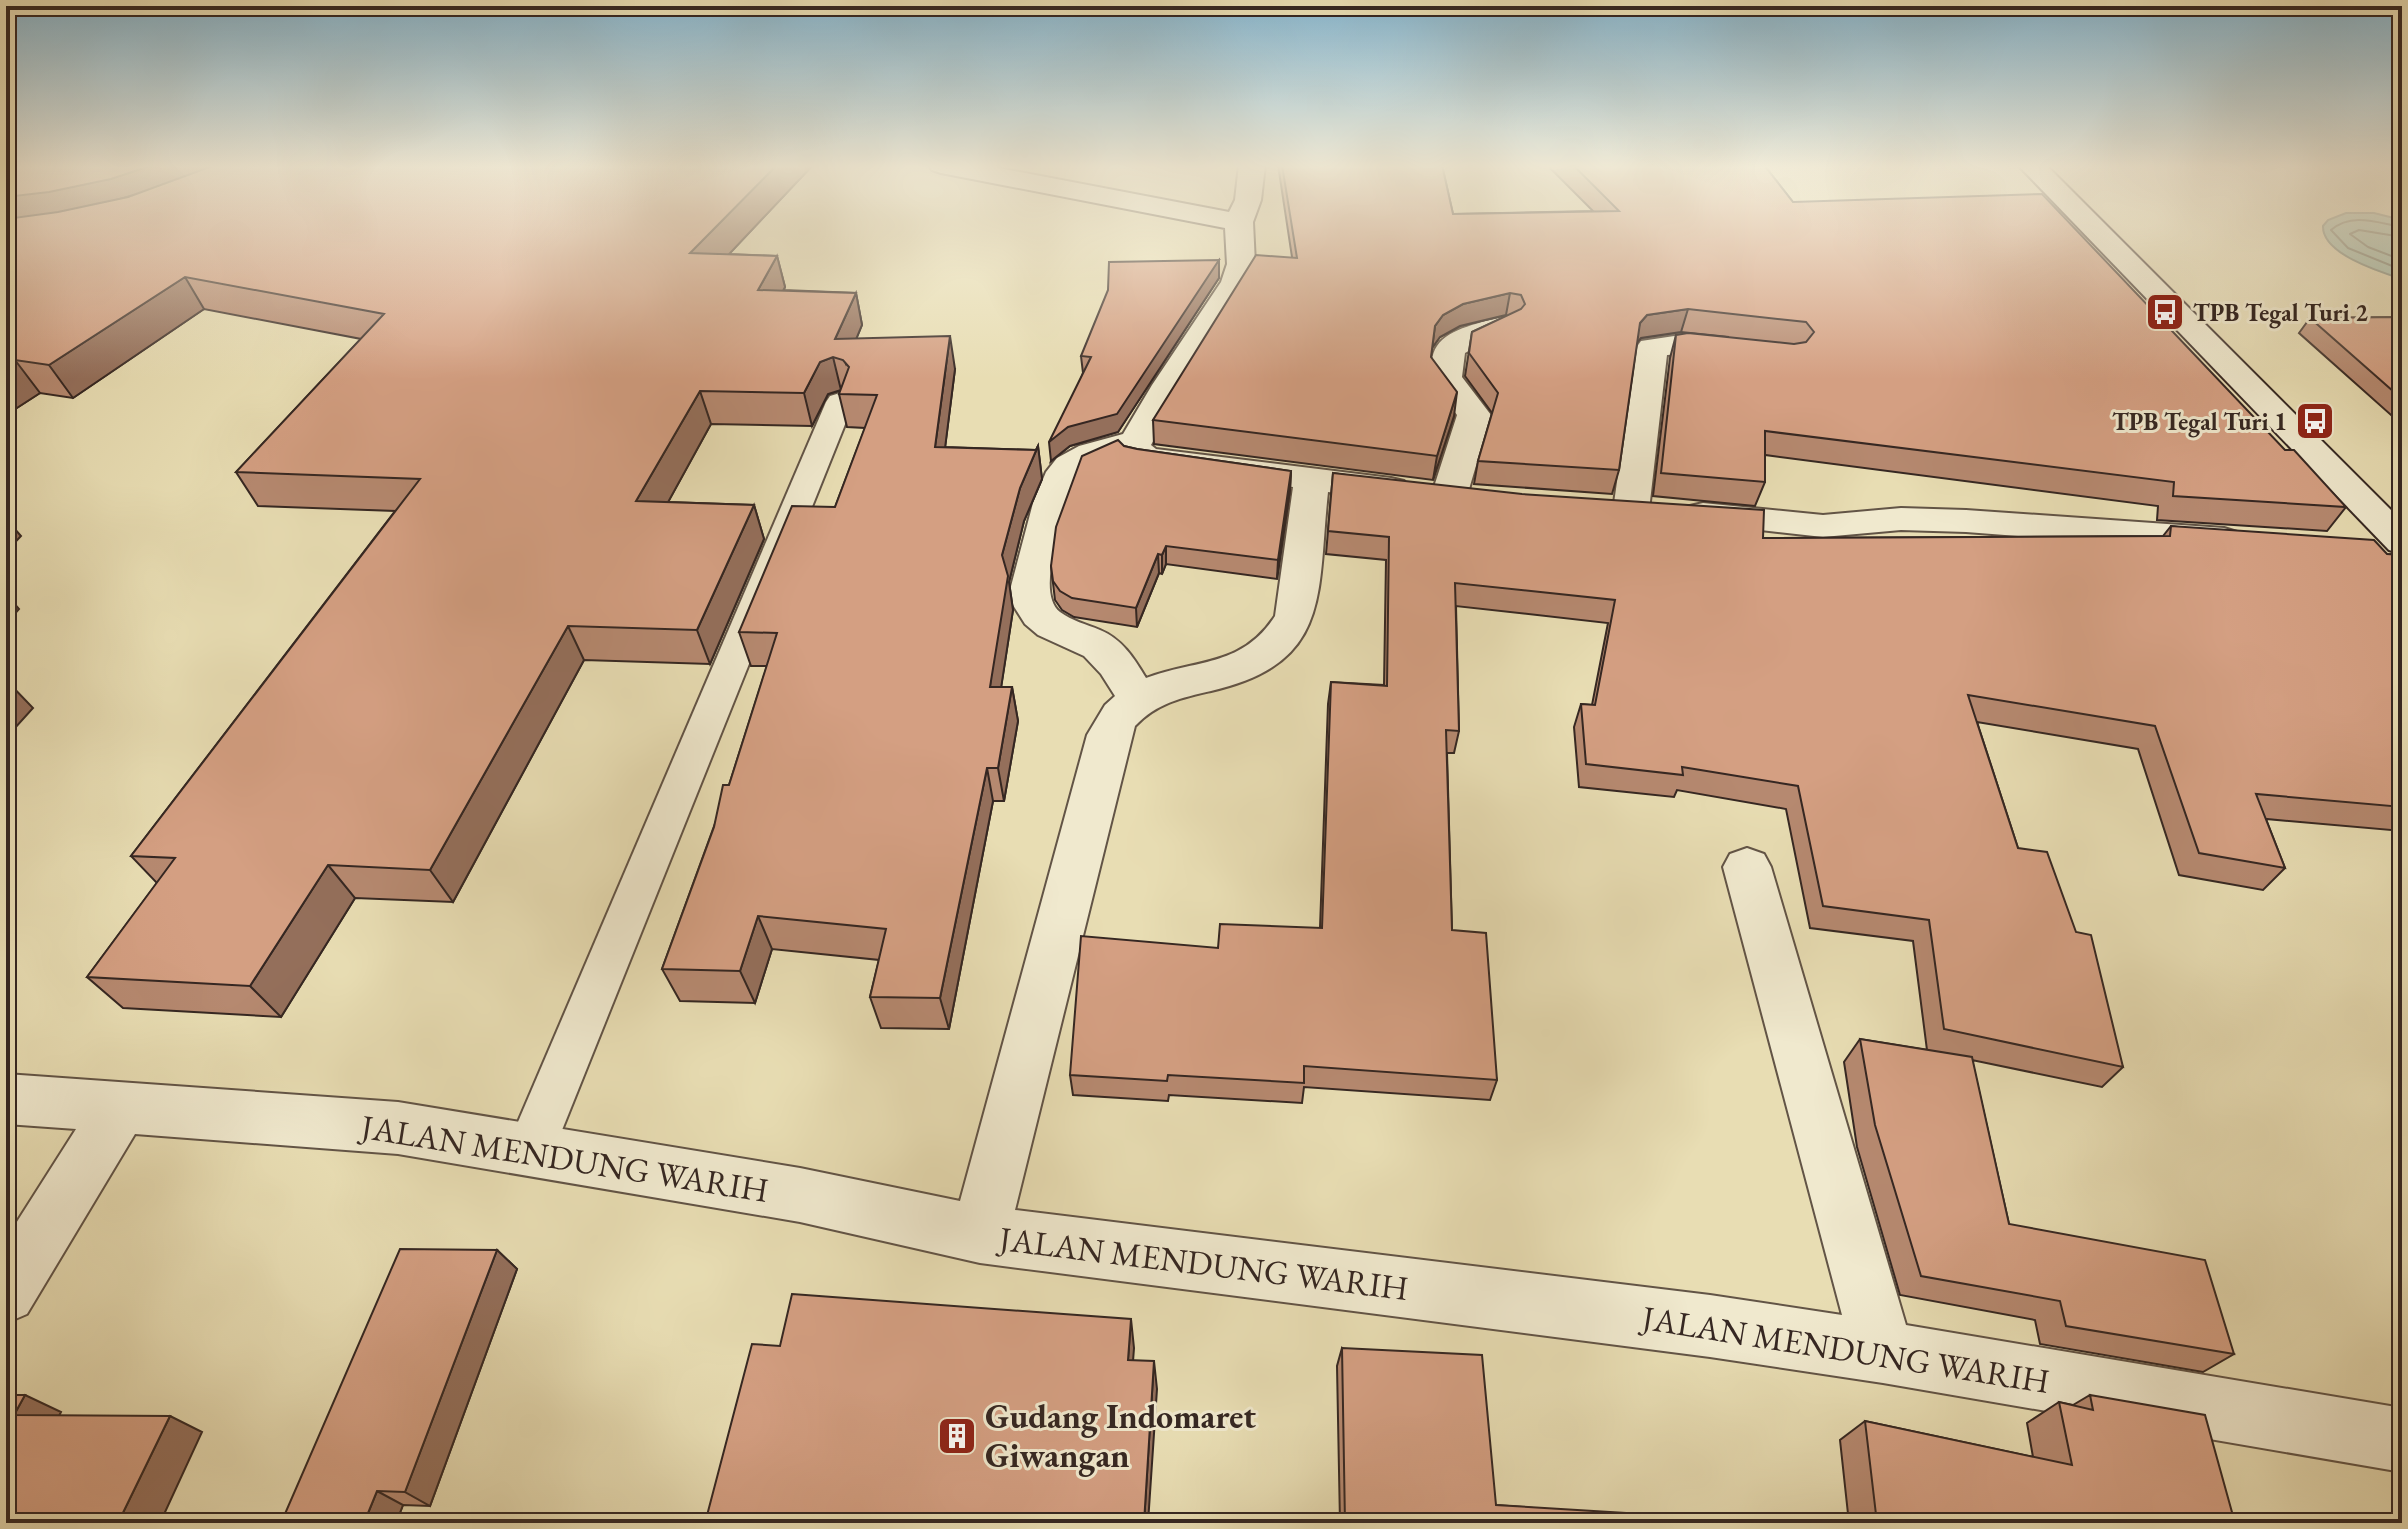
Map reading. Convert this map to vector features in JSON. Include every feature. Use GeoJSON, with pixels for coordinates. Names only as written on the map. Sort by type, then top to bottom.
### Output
{"type":"FeatureCollection","features":[{"type":"Feature","properties":{"kind":"street"},"geometry":{"type":"LineString","coordinates":[[1138,700],[1108,655],[1096,645],[1040,617],[1032,605],[1028,588],[1053,496],[1067,467],[1087,454],[1132,442],[1238,273],[1239,236]]}},
{"type":"Feature","properties":{"kind":"street"},"geometry":{"type":"LineString","coordinates":[[2101,236],[2402,542]]}},
{"type":"Feature","properties":{"kind":"street"},"geometry":{"type":"LineString","coordinates":[[1132,442],[1134,451],[1147,458],[1463,498],[1474,415],[1446,378],[1450,349],[1474,335],[1503,326]]}},
{"type":"Feature","properties":{"kind":"street"},"geometry":{"type":"LineString","coordinates":[[1756,352],[1681,344],[1652,348],[1641,511],[1823,526],[1901,519],[1952,520],[2258,542]]}},
{"type":"Feature","properties":{"kind":"street"},"geometry":{"type":"LineString","coordinates":[[980,1234],[1109,735],[1122,713],[1138,700],[1166,688],[1246,667],[1268,655],[1287,634],[1295,616],[1312,479]]}},
{"type":"Feature","properties":{"kind":"street"},"geometry":{"type":"LineString","coordinates":[[2354,548],[2402,551]]}},
{"type":"Feature","properties":{"kind":"street"},"geometry":{"type":"LineString","coordinates":[[1747,867],[1883,1352]]}},
{"type":"Feature","properties":{"kind":"street","name":"JALAN MENDUNG WARIH"},"geometry":{"type":"LineString","coordinates":[[6,1099],[398,1128],[800,1195],[980,1234],[1710,1326],[1883,1352],[2402,1440]]}},
{"type":"Feature","properties":{"kind":"street"},"geometry":{"type":"LineString","coordinates":[[6,1293],[121,1107]]}},
{"type":"Feature","properties":{"kind":"lane"},"geometry":{"type":"LineString","coordinates":[[530,1150],[840,402]]}},
{"type":"Feature","properties":{"kind":"water"},"geometry":{"type":"Polygon","coordinates":[[[2325,236],[2402,236],[2402,279],[2354,260],[2332,245],[2325,236]]]}},
{"type":"Feature","properties":{"kind":"building"},"geometry":{"type":"Polygon","coordinates":[[[6,236],[706,236],[690,253],[777,256],[758,290],[856,293],[835,339],[950,336],[935,447],[1036,450],[1038,446],[1020,488],[1002,555],[1008,576],[990,687],[1012,687],[998,768],[987,768],[940,998],[870,997],[886,929],[758,916],[740,971],[662,969],[714,827],[723,785],[729,785],[777,633],[739,632],[792,506],[835,507],[877,395],[839,394],[849,367],[843,360],[833,357],[820,362],[804,393],[700,391],[636,501],[754,505],[697,630],[568,626],[430,870],[328,865],[250,986],[87,977],[175,858],[131,856],[420,479],[236,472],[384,314],[185,277],[49,365],[15,360],[6,366],[6,236]]]}},
{"type":"Feature","properties":{"kind":"building"},"geometry":{"type":"Polygon","coordinates":[[[1294,236],[2082,236],[2285,450],[2294,450],[2346,507],[2173,496],[2174,482],[1765,431],[1765,482],[1661,473],[1676,335],[1688,333],[1794,344],[1806,342],[1814,332],[1806,322],[1688,309],[1647,315],[1640,323],[1619,470],[1478,461],[1498,393],[1469,353],[1472,332],[1521,309],[1525,304],[1521,295],[1510,293],[1463,304],[1443,315],[1435,326],[1431,357],[1457,392],[1437,456],[1153,420],[1256,255],[1297,258],[1294,236]]]}},
{"type":"Feature","properties":{"kind":"building"},"geometry":{"type":"Polygon","coordinates":[[[1219,260],[1117,414],[1068,427],[1049,442],[1091,357],[1081,356],[1108,290],[1109,262],[1219,260]]]}},
{"type":"Feature","properties":{"kind":"building"},"geometry":{"type":"Polygon","coordinates":[[[2402,317],[2402,399],[2310,318],[2402,317]]]}},
{"type":"Feature","properties":{"kind":"building"},"geometry":{"type":"Polygon","coordinates":[[[1118,440],[1124,446],[1137,449],[1291,471],[1278,560],[1166,546],[1162,555],[1158,554],[1136,608],[1072,598],[1060,591],[1053,581],[1051,566],[1056,527],[1082,456],[1118,440]]]}},
{"type":"Feature","properties":{"kind":"building"},"geometry":{"type":"Polygon","coordinates":[[[1333,473],[1522,494],[1764,510],[1763,538],[2170,536],[2171,526],[2374,540],[2387,554],[2402,555],[2402,807],[2256,794],[2285,868],[2199,853],[2155,726],[1968,695],[2018,848],[2047,852],[2076,932],[2091,935],[2123,1067],[1944,1029],[1929,920],[1823,906],[1798,786],[1682,767],[1683,775],[1586,764],[1581,704],[1595,705],[1615,600],[1455,583],[1459,731],[1446,730],[1452,930],[1486,933],[1497,1080],[1304,1066],[1304,1083],[1168,1075],[1167,1081],[1070,1075],[1081,936],[1218,948],[1220,924],[1322,928],[1331,682],[1387,686],[1389,537],[1328,531],[1333,473]]]}},
{"type":"Feature","properties":{"kind":"building"},"geometry":{"type":"Polygon","coordinates":[[[1860,1039],[1972,1057],[2009,1224],[2205,1260],[2234,1354],[2066,1326],[2060,1301],[1921,1276],[1875,1125],[1860,1039]]]}},
{"type":"Feature","properties":{"kind":"building"},"geometry":{"type":"Polygon","coordinates":[[[400,1249],[497,1250],[405,1492],[377,1491],[364,1523],[281,1523],[400,1249]]]}},
{"type":"Feature","properties":{"kind":"building","name":"Gudang Indomaret Giwangan"},"geometry":{"type":"Polygon","coordinates":[[[792,1294],[1131,1319],[1128,1360],[1154,1361],[1144,1523],[705,1523],[752,1344],[780,1346],[792,1294]]]}},
{"type":"Feature","properties":{"kind":"building"},"geometry":{"type":"Polygon","coordinates":[[[1342,1348],[1482,1355],[1496,1505],[1724,1519],[1725,1523],[1345,1523],[1342,1348]]]}},
{"type":"Feature","properties":{"kind":"building"},"geometry":{"type":"Polygon","coordinates":[[[6,1395],[25,1395],[14,1415],[170,1416],[118,1523],[6,1523],[6,1395]]]}},
{"type":"Feature","properties":{"kind":"building"},"geometry":{"type":"Polygon","coordinates":[[[2090,1395],[2205,1415],[2235,1523],[1877,1523],[1865,1421],[2072,1465],[2059,1402],[2093,1410],[2090,1395]]]}},
{"type":"Feature","properties":{"kind":"place","name":"TPB Tegal Turi 2"},"geometry":{"type":"Point","coordinates":[2165,312]}},
{"type":"Feature","properties":{"kind":"place","name":"TPB Tegal Turi 1"},"geometry":{"type":"Point","coordinates":[2315,421]}},
{"type":"Feature","properties":{"kind":"place","name":"Gudang Indomaret Giwangan"},"geometry":{"type":"Point","coordinates":[957,1436]}}]}
